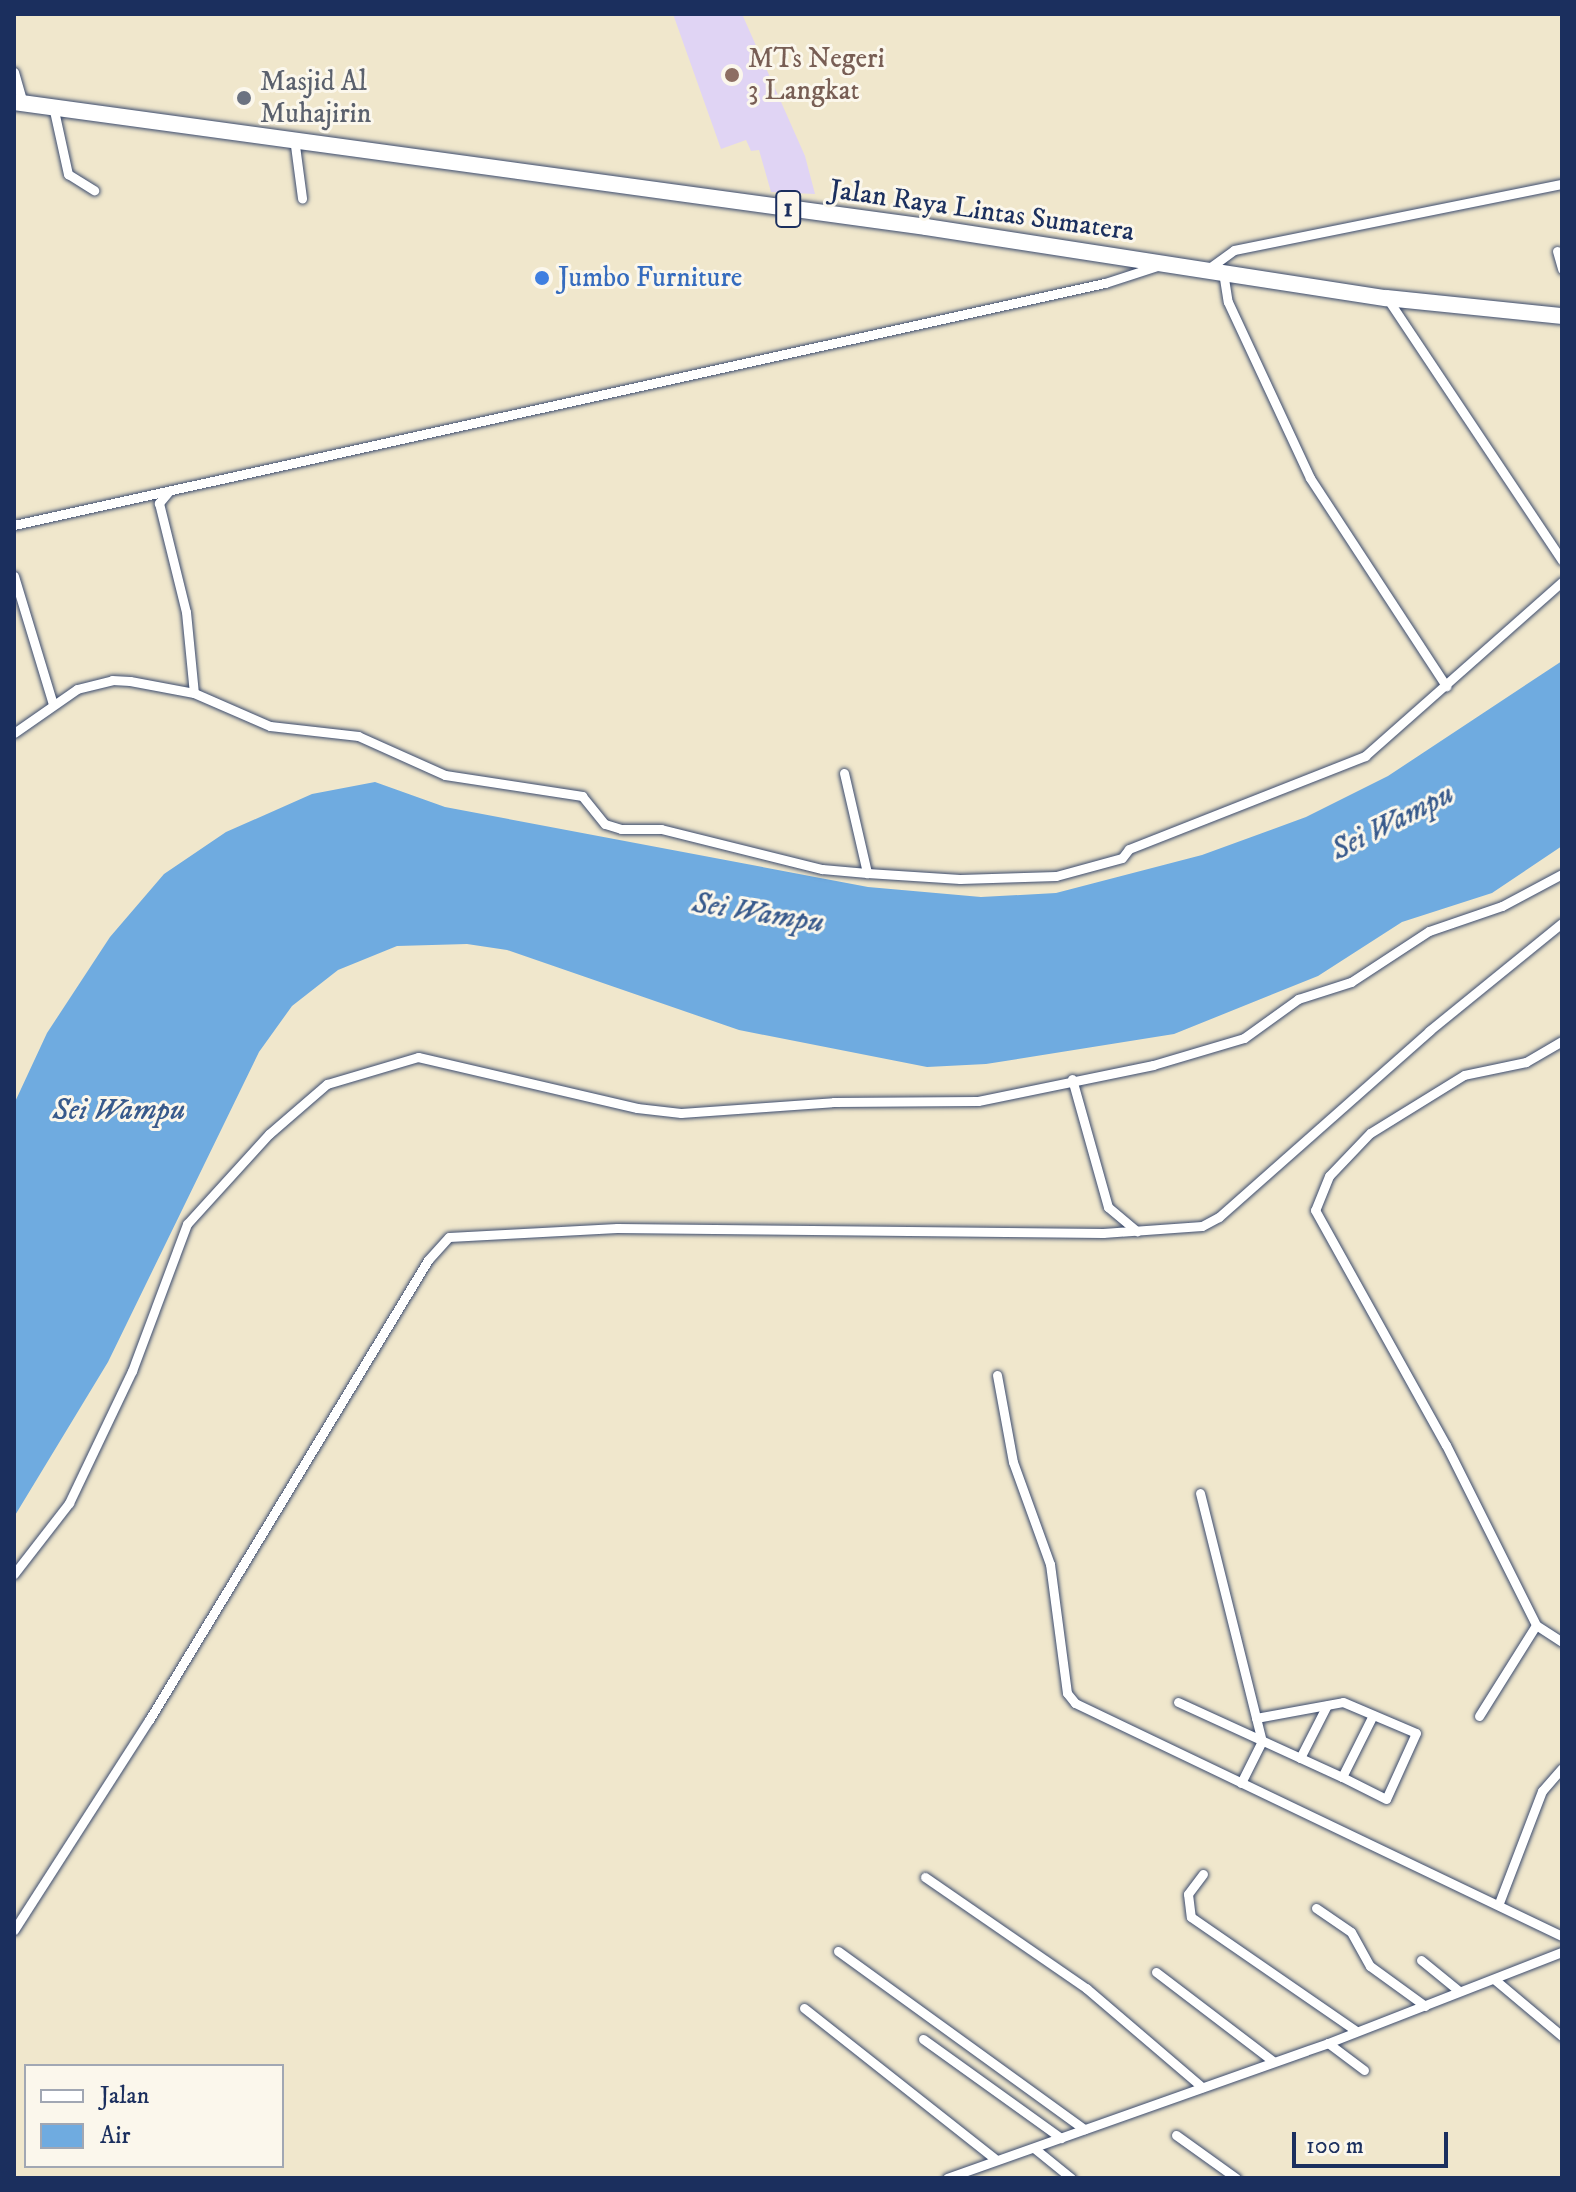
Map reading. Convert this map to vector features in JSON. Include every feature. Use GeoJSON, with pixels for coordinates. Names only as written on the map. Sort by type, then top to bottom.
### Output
{"type":"FeatureCollection","features":[{"type":"Feature","properties":{"kind":"highway","name":"Jalan Raya Lintas Sumatera"},"geometry":{"type":"LineString","coordinates":[[19,103],[294,138],[1216,270],[1387,298],[1562,316]]}},
{"type":"Feature","properties":{"kind":"street"},"geometry":{"type":"LineString","coordinates":[[14,72],[19,103]]}},
{"type":"Feature","properties":{"kind":"street"},"geometry":{"type":"LineString","coordinates":[[53,106],[68,174],[94,190]]}},
{"type":"Feature","properties":{"kind":"street"},"geometry":{"type":"LineString","coordinates":[[294,138],[302,198]]}},
{"type":"Feature","properties":{"kind":"street"},"geometry":{"type":"LineString","coordinates":[[1446,686],[1310,478],[1216,270],[1234,250],[1562,184]]}},
{"type":"Feature","properties":{"kind":"street"},"geometry":{"type":"LineString","coordinates":[[1557,251],[1562,269]]}},
{"type":"Feature","properties":{"kind":"street"},"geometry":{"type":"LineString","coordinates":[[14,525],[1105,283],[1164,263]]}},
{"type":"Feature","properties":{"kind":"street"},"geometry":{"type":"LineString","coordinates":[[1387,298],[1562,560]]}},
{"type":"Feature","properties":{"kind":"street"},"geometry":{"type":"LineString","coordinates":[[172,489],[159,503],[186,612],[194,693]]}},
{"type":"Feature","properties":{"kind":"street"},"geometry":{"type":"LineString","coordinates":[[14,576],[53,704]]}},
{"type":"Feature","properties":{"kind":"street"},"geometry":{"type":"LineString","coordinates":[[14,733],[77,689],[112,680],[194,693],[270,726],[358,736],[445,775],[533,784],[582,796],[605,824],[621,829],[661,829],[822,869],[960,879],[1056,876],[1122,858],[1129,849],[1365,756],[1446,686],[1509,625],[1562,582]]}},
{"type":"Feature","properties":{"kind":"street"},"geometry":{"type":"LineString","coordinates":[[844,773],[867,873]]}},
{"type":"Feature","properties":{"kind":"street"},"geometry":{"type":"LineString","coordinates":[[14,1574],[69,1503],[132,1371],[187,1224],[269,1134],[327,1084],[407,1058],[429,1058],[637,1108],[681,1113],[834,1102],[978,1101],[1072,1079],[1153,1065],[1244,1038],[1298,999],[1351,982],[1429,931],[1502,906],[1562,874]]}},
{"type":"Feature","properties":{"kind":"street"},"geometry":{"type":"LineString","coordinates":[[14,1930],[165,1693],[428,1260],[449,1237],[617,1228],[1190,1229],[1219,1217],[1429,1031],[1562,923]]}},
{"type":"Feature","properties":{"kind":"street"},"geometry":{"type":"LineString","coordinates":[[1562,1041],[1526,1062],[1464,1075],[1370,1133],[1329,1176],[1315,1206],[1536,1625],[1562,1642]]}},
{"type":"Feature","properties":{"kind":"street"},"geometry":{"type":"LineString","coordinates":[[1072,1079],[1108,1207],[1137,1231]]}},
{"type":"Feature","properties":{"kind":"street"},"geometry":{"type":"LineString","coordinates":[[997,1375],[1013,1462],[1050,1564],[1067,1693],[1084,1708],[1378,1851],[1499,1903],[1562,1936]]}},
{"type":"Feature","properties":{"kind":"street"},"geometry":{"type":"LineString","coordinates":[[1200,1493],[1262,1741],[1241,1783]]}},
{"type":"Feature","properties":{"kind":"street"},"geometry":{"type":"LineString","coordinates":[[1479,1716],[1536,1625]]}},
{"type":"Feature","properties":{"kind":"street"},"geometry":{"type":"LineString","coordinates":[[1178,1702],[1386,1799],[1416,1733],[1343,1702],[1256,1718]]}},
{"type":"Feature","properties":{"kind":"street"},"geometry":{"type":"LineString","coordinates":[[1300,1758],[1327,1705]]}},
{"type":"Feature","properties":{"kind":"street"},"geometry":{"type":"LineString","coordinates":[[1342,1777],[1373,1715]]}},
{"type":"Feature","properties":{"kind":"street"},"geometry":{"type":"LineString","coordinates":[[1499,1903],[1542,1791],[1562,1768]]}},
{"type":"Feature","properties":{"kind":"street"},"geometry":{"type":"LineString","coordinates":[[1203,1874],[1188,1894],[1191,1917],[1356,2031]]}},
{"type":"Feature","properties":{"kind":"street"},"geometry":{"type":"LineString","coordinates":[[925,1877],[1086,1988],[1202,2087]]}},
{"type":"Feature","properties":{"kind":"street"},"geometry":{"type":"LineString","coordinates":[[1316,1908],[1351,1932],[1370,1966],[1425,2006]]}},
{"type":"Feature","properties":{"kind":"street"},"geometry":{"type":"LineString","coordinates":[[838,1951],[1084,2129]]}},
{"type":"Feature","properties":{"kind":"street"},"geometry":{"type":"LineString","coordinates":[[947,2178],[1328,2043],[1562,1952]]}},
{"type":"Feature","properties":{"kind":"street"},"geometry":{"type":"LineString","coordinates":[[1421,1960],[1459,1991]]}},
{"type":"Feature","properties":{"kind":"street"},"geometry":{"type":"LineString","coordinates":[[1156,1972],[1273,2061]]}},
{"type":"Feature","properties":{"kind":"street"},"geometry":{"type":"LineString","coordinates":[[1494,1979],[1562,2036]]}},
{"type":"Feature","properties":{"kind":"street"},"geometry":{"type":"LineString","coordinates":[[804,2008],[995,2159]]}},
{"type":"Feature","properties":{"kind":"street"},"geometry":{"type":"LineString","coordinates":[[923,2039],[1061,2138]]}},
{"type":"Feature","properties":{"kind":"street"},"geometry":{"type":"LineString","coordinates":[[1328,2043],[1364,2070]]}},
{"type":"Feature","properties":{"kind":"street"},"geometry":{"type":"LineString","coordinates":[[1176,2135],[1236,2178]]}},
{"type":"Feature","properties":{"kind":"street"},"geometry":{"type":"LineString","coordinates":[[1034,2148],[1071,2178]]}},
{"type":"Feature","properties":{"kind":"shaded area","name":"MTs Negeri 3 Langkat"},"geometry":{"type":"Polygon","coordinates":[[[673,14],[742,14],[805,156],[815,194],[771,192],[759,150],[751,151],[746,140],[721,149],[673,14]]]}},
{"type":"Feature","properties":{"kind":"water","name":"Sei Wampu"},"geometry":{"type":"Polygon","coordinates":[[[1562,661],[1562,846],[1492,893],[1402,922],[1318,976],[1174,1034],[986,1064],[927,1067],[739,1030],[507,950],[467,944],[397,946],[338,970],[292,1006],[259,1052],[108,1362],[14,1517],[14,1104],[47,1033],[110,937],[164,874],[226,832],[312,794],[375,782],[445,807],[868,887],[981,897],[1056,893],[1202,855],[1306,817],[1388,776],[1562,661]]]}},
{"type":"Feature","properties":{"kind":"place","name":"MTs Negeri 3 Langkat"},"geometry":{"type":"Point","coordinates":[732,75]}},
{"type":"Feature","properties":{"kind":"place","name":"Masjid Al Muhajirin"},"geometry":{"type":"Point","coordinates":[244,98]}},
{"type":"Feature","properties":{"kind":"place","name":"Jumbo Furniture"},"geometry":{"type":"Point","coordinates":[542,278]}}]}
